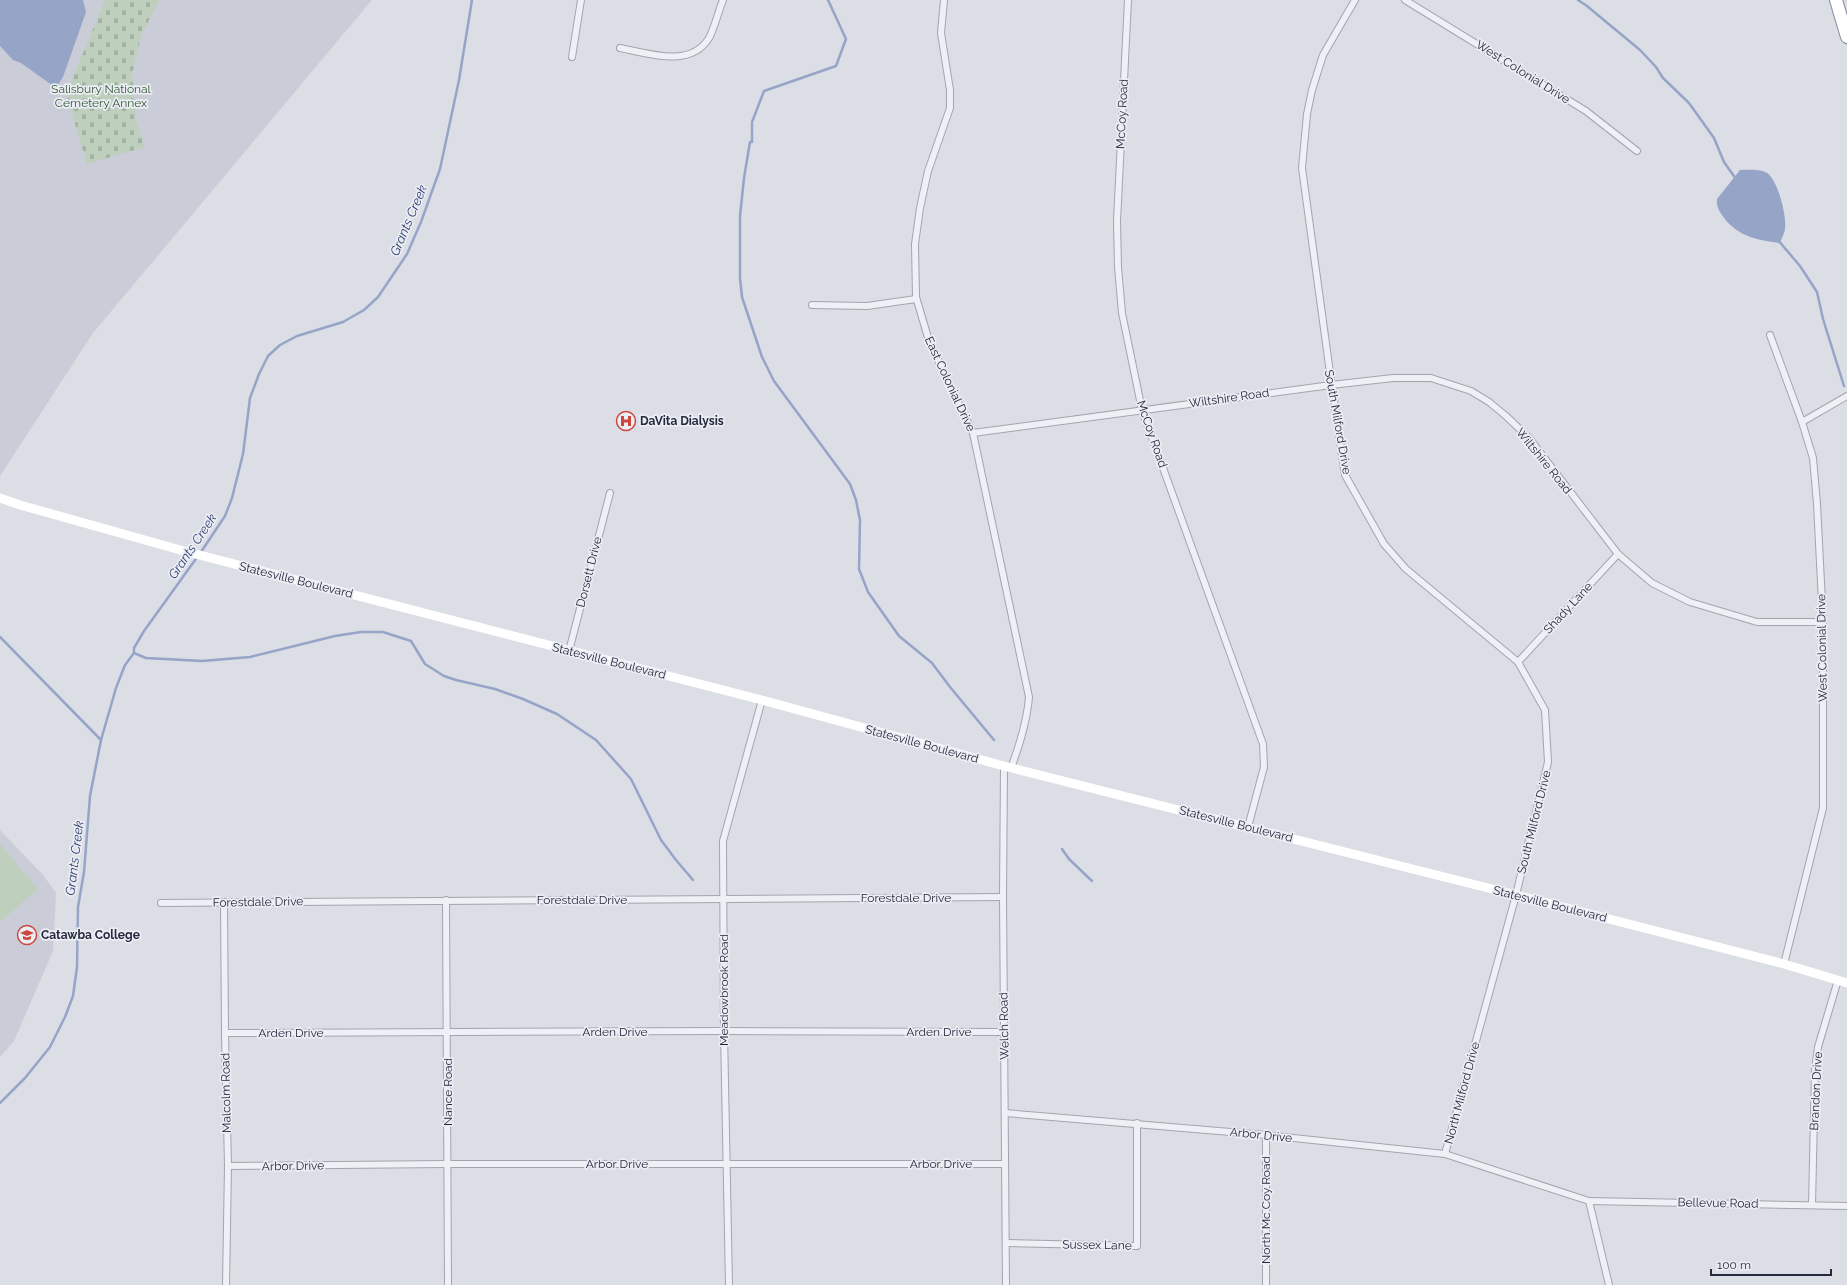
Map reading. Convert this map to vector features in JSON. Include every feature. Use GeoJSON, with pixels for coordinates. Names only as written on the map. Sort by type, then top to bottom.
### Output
{"type":"FeatureCollection","features":[{"type":"Feature","properties":{"kind":"highway"},"geometry":{"type":"LineString","coordinates":[[1836,0],[1847,38]]}},
{"type":"Feature","properties":{"kind":"main road","name":"Statesville Boulevard"},"geometry":{"type":"LineString","coordinates":[[0,498],[184,551],[762,700],[1008,767],[1784,964],[1842,982]]}},
{"type":"Feature","properties":{"kind":"street"},"geometry":{"type":"LineString","coordinates":[[572,57],[581,0]]}},
{"type":"Feature","properties":{"kind":"street"},"geometry":{"type":"LineString","coordinates":[[620,48],[672,57],[690,54],[700,48],[710,36],[722,0]]}},
{"type":"Feature","properties":{"kind":"street","name":"East Colonial Drive"},"geometry":{"type":"LineString","coordinates":[[944,0],[941,33],[950,90],[950,108],[928,171],[920,208],[915,244],[916,299],[929,341],[973,433],[1028,697],[1028,714],[1023,733],[1008,767]]}},
{"type":"Feature","properties":{"kind":"street","name":"McCoy Road"},"geometry":{"type":"LineString","coordinates":[[1128,0],[1117,221],[1118,267],[1122,313],[1142,410],[1263,744],[1264,767],[1248,827]]}},
{"type":"Feature","properties":{"kind":"street","name":"South Milford Drive"},"geometry":{"type":"LineString","coordinates":[[1355,0],[1324,55],[1312,90],[1303,142],[1302,168],[1331,384],[1345,475],[1384,544],[1406,569],[1518,662],[1545,710],[1548,762],[1516,895]]}},
{"type":"Feature","properties":{"kind":"street","name":"West Colonial Drive"},"geometry":{"type":"LineString","coordinates":[[1405,0],[1586,111],[1637,151]]}},
{"type":"Feature","properties":{"kind":"street"},"geometry":{"type":"LineString","coordinates":[[812,305],[867,306],[916,299]]}},
{"type":"Feature","properties":{"kind":"street","name":"West Colonial Drive"},"geometry":{"type":"LineString","coordinates":[[1770,335],[1802,422],[1813,458],[1823,622],[1823,808],[1784,964]]}},
{"type":"Feature","properties":{"kind":"street","name":"Wiltshire Road"},"geometry":{"type":"LineString","coordinates":[[973,433],[1331,384],[1393,378],[1431,378],[1471,391],[1489,402],[1506,416],[1529,438],[1618,554],[1652,583],[1690,602],[1757,622],[1823,622]]}},
{"type":"Feature","properties":{"kind":"street"},"geometry":{"type":"LineString","coordinates":[[1802,422],[1847,396]]}},
{"type":"Feature","properties":{"kind":"street","name":"Dorsett Drive"},"geometry":{"type":"LineString","coordinates":[[569,651],[610,493]]}},
{"type":"Feature","properties":{"kind":"street","name":"Shady Lane"},"geometry":{"type":"LineString","coordinates":[[1518,662],[1618,554]]}},
{"type":"Feature","properties":{"kind":"street","name":"Meadowbrook Road"},"geometry":{"type":"LineString","coordinates":[[730,1285],[724,1031],[723,841],[762,700]]}},
{"type":"Feature","properties":{"kind":"street","name":"Welch Road"},"geometry":{"type":"LineString","coordinates":[[1006,1285],[1003,897],[1008,767]]}},
{"type":"Feature","properties":{"kind":"street","name":"North Milford Drive"},"geometry":{"type":"LineString","coordinates":[[1516,895],[1445,1154],[1589,1201]]}},
{"type":"Feature","properties":{"kind":"street","name":"Forestdale Drive"},"geometry":{"type":"LineString","coordinates":[[161,903],[1003,897]]}},
{"type":"Feature","properties":{"kind":"street","name":"Nance Road"},"geometry":{"type":"LineString","coordinates":[[446,900],[448,1285]]}},
{"type":"Feature","properties":{"kind":"street","name":"Malcolm Road"},"geometry":{"type":"LineString","coordinates":[[224,902],[228,1166],[226,1285]]}},
{"type":"Feature","properties":{"kind":"street","name":"Brandon Drive"},"geometry":{"type":"LineString","coordinates":[[1812,1205],[1815,1070],[1818,1046],[1842,982]]}},
{"type":"Feature","properties":{"kind":"street","name":"Arden Drive"},"geometry":{"type":"LineString","coordinates":[[225,1033],[724,1031],[1005,1032]]}},
{"type":"Feature","properties":{"kind":"street","name":"Arbor Drive"},"geometry":{"type":"LineString","coordinates":[[1005,1114],[1137,1123],[1445,1154]]}},
{"type":"Feature","properties":{"kind":"street","name":"Sussex Lane"},"geometry":{"type":"LineString","coordinates":[[1006,1243],[1137,1246],[1137,1123]]}},
{"type":"Feature","properties":{"kind":"street","name":"North Mc Coy Road"},"geometry":{"type":"LineString","coordinates":[[1266,1135],[1266,1285]]}},
{"type":"Feature","properties":{"kind":"street","name":"Arbor Drive"},"geometry":{"type":"LineString","coordinates":[[228,1166],[448,1164],[1005,1164]]}},
{"type":"Feature","properties":{"kind":"street"},"geometry":{"type":"LineString","coordinates":[[1589,1201],[1608,1285]]}},
{"type":"Feature","properties":{"kind":"street","name":"Bellevue Road"},"geometry":{"type":"LineString","coordinates":[[1589,1201],[1847,1206]]}},
{"type":"Feature","properties":{"kind":"shaded area"},"geometry":{"type":"Polygon","coordinates":[[[0,0],[372,0],[93,333],[0,476],[0,0]]]}},
{"type":"Feature","properties":{"kind":"shaded area","name":"Catawba College"},"geometry":{"type":"Polygon","coordinates":[[[0,830],[43,875],[56,893],[53,951],[14,1041],[0,1057],[0,830]]]}},
{"type":"Feature","properties":{"kind":"green space","name":"Salisbury National Cemetery Annex"},"geometry":{"type":"Polygon","coordinates":[[[105,0],[159,0],[141,36],[132,74],[136,120],[145,147],[87,164],[66,94],[105,0]]]}},
{"type":"Feature","properties":{"kind":"green space"},"geometry":{"type":"Polygon","coordinates":[[[0,844],[38,889],[0,922],[0,844]]]}},
{"type":"Feature","properties":{"kind":"water"},"geometry":{"type":"Polygon","coordinates":[[[0,0],[83,0],[86,12],[63,77],[56,88],[21,63],[13,60],[0,46],[0,0]]]}},
{"type":"Feature","properties":{"kind":"water"},"geometry":{"type":"Polygon","coordinates":[[[1740,170],[1762,171],[1769,175],[1773,180],[1783,206],[1785,223],[1784,232],[1780,243],[1756,239],[1736,230],[1724,218],[1720,211],[1717,204],[1717,199],[1740,170]]]}},
{"type":"Feature","properties":{"kind":"waterway","name":"Grants Creek"},"geometry":{"type":"LineString","coordinates":[[201,552],[225,516],[232,498],[243,454],[250,398],[268,356],[280,345],[297,336],[343,322],[364,310],[378,297],[407,254],[421,222],[440,169],[459,80],[472,0]]}},
{"type":"Feature","properties":{"kind":"waterway"},"geometry":{"type":"LineString","coordinates":[[828,0],[846,39],[836,66],[764,91],[752,122],[752,142],[750,142],[744,178],[740,216],[740,278],[742,297],[762,357],[774,381],[850,484],[856,500],[860,520],[859,569],[868,592],[899,636],[932,663],[994,740]]}},
{"type":"Feature","properties":{"kind":"waterway"},"geometry":{"type":"LineString","coordinates":[[1578,0],[1640,50],[1656,67],[1663,78],[1689,103],[1714,138],[1724,162],[1736,179]]}},
{"type":"Feature","properties":{"kind":"waterway"},"geometry":{"type":"LineString","coordinates":[[1778,240],[1800,266],[1817,292],[1823,319],[1844,386]]}},
{"type":"Feature","properties":{"kind":"waterway","name":"Grants Creek"},"geometry":{"type":"LineString","coordinates":[[0,1103],[25,1078],[50,1047],[65,1017],[73,996],[77,967],[78,907],[84,872],[90,796],[101,740],[116,688],[125,665],[134,653],[134,648],[144,631],[198,556]]}},
{"type":"Feature","properties":{"kind":"waterway"},"geometry":{"type":"LineString","coordinates":[[134,653],[146,658],[202,661],[250,657],[335,636],[361,632],[383,632],[411,641],[425,664],[444,676],[495,689],[523,699],[557,714],[596,740],[631,779],[661,840],[693,880]]}},
{"type":"Feature","properties":{"kind":"waterway"},"geometry":{"type":"LineString","coordinates":[[0,637],[101,740]]}},
{"type":"Feature","properties":{"kind":"waterway"},"geometry":{"type":"LineString","coordinates":[[1062,849],[1069,859],[1092,881]]}},
{"type":"Feature","properties":{"kind":"place","name":"DaVita Dialysis"},"geometry":{"type":"Point","coordinates":[626,421]}},
{"type":"Feature","properties":{"kind":"place","name":"Catawba College"},"geometry":{"type":"Point","coordinates":[27,935]}}]}
